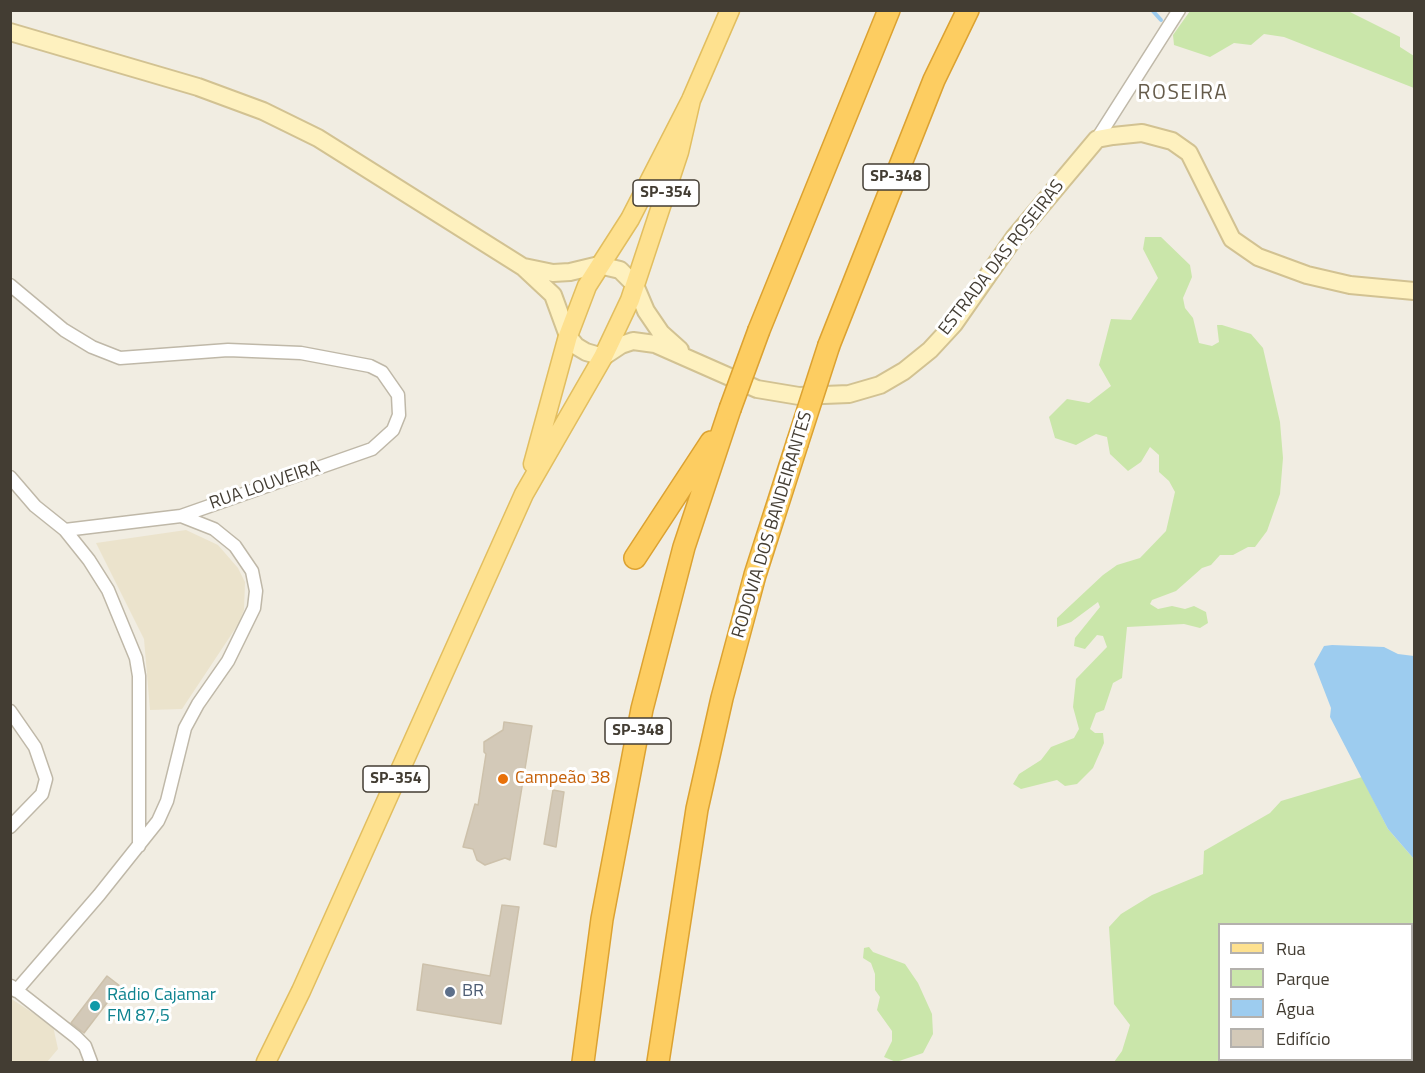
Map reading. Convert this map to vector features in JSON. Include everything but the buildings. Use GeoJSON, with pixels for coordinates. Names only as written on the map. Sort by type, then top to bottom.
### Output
{"type":"FeatureCollection","features":[{"type":"Feature","properties":{"kind":"highway","name":"SP-348"},"geometry":{"type":"LineString","coordinates":[[583,1062],[602,919],[642,709],[684,547],[759,330],[889,10]]}},
{"type":"Feature","properties":{"kind":"highway","name":"RODOVIA DOS BANDEIRANTES"},"geometry":{"type":"LineString","coordinates":[[658,1062],[689,853],[719,709],[755,575],[829,345],[934,80],[968,10]]}},
{"type":"Feature","properties":{"kind":"highway"},"geometry":{"type":"LineString","coordinates":[[635,558],[729,412]]}},
{"type":"Feature","properties":{"kind":"main road","name":"SP-354"},"geometry":{"type":"LineString","coordinates":[[524,494],[568,336],[587,286],[630,219],[691,100],[730,10]]}},
{"type":"Feature","properties":{"kind":"main road","name":"SP-354"},"geometry":{"type":"LineString","coordinates":[[266,1062],[301,991],[524,494],[603,357],[634,285],[680,152],[691,100]]}},
{"type":"Feature","properties":{"kind":"street"},"geometry":{"type":"LineString","coordinates":[[1097,139],[1179,10]]}},
{"type":"Feature","properties":{"kind":"street"},"geometry":{"type":"LineString","coordinates":[[10,32],[160,74],[263,111],[318,138],[523,267],[553,295],[568,336],[576,346],[603,357]]}},
{"type":"Feature","properties":{"kind":"street"},"geometry":{"type":"LineString","coordinates":[[1097,139],[1142,133],[1172,141],[1189,153],[1232,239],[1258,257],[1307,275],[1350,285],[1414,291]]}},
{"type":"Feature","properties":{"kind":"street","name":"ESTRADA DAS ROSEIRAS"},"geometry":{"type":"LineString","coordinates":[[603,357],[621,345],[642,341],[655,344],[757,389],[800,396],[849,394],[880,385],[930,350],[954,324],[1014,238],[1097,139]]}},
{"type":"Feature","properties":{"kind":"street"},"geometry":{"type":"LineString","coordinates":[[523,267],[562,273],[599,265],[620,270],[634,285]]}},
{"type":"Feature","properties":{"kind":"street","name":"RUA LOUVEIRA"},"geometry":{"type":"LineString","coordinates":[[10,285],[64,330],[120,358],[258,350],[343,359],[382,372],[398,395],[399,415],[393,430],[372,449],[181,516],[65,530]]}},
{"type":"Feature","properties":{"kind":"street","name":"ESTRADA DAS ROSEIRAS"},"geometry":{"type":"LineString","coordinates":[[634,285],[646,311],[661,333],[697,364]]}},
{"type":"Feature","properties":{"kind":"street"},"geometry":{"type":"LineString","coordinates":[[10,477],[35,506],[65,530],[89,560],[108,590],[136,658],[139,676],[139,846]]}},
{"type":"Feature","properties":{"kind":"street"},"geometry":{"type":"LineString","coordinates":[[91,1062],[85,1046],[62,1024],[14,988],[139,846],[163,812],[185,728],[237,644],[254,608],[252,571],[235,546],[214,529],[181,516]]}},
{"type":"Feature","properties":{"kind":"street"},"geometry":{"type":"LineString","coordinates":[[10,711],[35,747],[46,779],[42,794],[10,827]]}},
{"type":"Feature","properties":{"kind":"shaded area"},"geometry":{"type":"Polygon","coordinates":[[[186,530],[218,545],[238,568],[245,582],[244,610],[239,623],[182,709],[150,710],[144,639],[96,543],[186,530]]]}},
{"type":"Feature","properties":{"kind":"shaded area"},"geometry":{"type":"Polygon","coordinates":[[[10,998],[53,1026],[58,1049],[47,1062],[11,1062],[10,998]]]}},
{"type":"Feature","properties":{"kind":"green space"},"geometry":{"type":"Polygon","coordinates":[[[1190,11],[1348,11],[1400,37],[1400,47],[1414,56],[1414,88],[1284,37],[1264,34],[1251,45],[1234,43],[1210,57],[1174,45],[1173,35],[1190,11]]]}},
{"type":"Feature","properties":{"kind":"green space"},"geometry":{"type":"Polygon","coordinates":[[[1145,237],[1161,237],[1190,265],[1192,277],[1183,298],[1185,308],[1193,318],[1199,343],[1212,346],[1219,342],[1217,325],[1222,325],[1251,334],[1263,348],[1280,422],[1283,458],[1280,494],[1267,531],[1255,547],[1248,547],[1233,555],[1220,555],[1211,565],[1202,568],[1176,591],[1152,600],[1150,604],[1158,609],[1172,606],[1185,609],[1194,606],[1206,612],[1208,623],[1200,628],[1184,624],[1127,627],[1122,678],[1113,683],[1104,710],[1096,713],[1090,729],[1095,733],[1103,733],[1104,743],[1093,768],[1077,784],[1065,786],[1057,780],[1021,789],[1013,784],[1019,774],[1041,760],[1051,747],[1074,738],[1079,729],[1073,707],[1076,679],[1107,647],[1103,636],[1097,635],[1085,649],[1074,646],[1075,638],[1100,607],[1098,602],[1071,622],[1057,627],[1057,618],[1103,575],[1117,565],[1140,558],[1166,531],[1175,492],[1169,481],[1159,472],[1159,455],[1150,447],[1141,462],[1128,471],[1110,454],[1107,437],[1096,434],[1076,445],[1055,438],[1049,417],[1067,399],[1089,403],[1111,386],[1099,365],[1111,319],[1131,320],[1158,278],[1143,249],[1145,237]]]}},
{"type":"Feature","properties":{"kind":"green space"},"geometry":{"type":"Polygon","coordinates":[[[1362,777],[1388,829],[1414,859],[1414,1062],[1114,1062],[1122,1051],[1130,1025],[1114,1004],[1109,927],[1121,914],[1152,895],[1203,874],[1204,851],[1270,813],[1281,801],[1362,777]]]}},
{"type":"Feature","properties":{"kind":"green space"},"geometry":{"type":"Polygon","coordinates":[[[869,947],[873,952],[905,964],[918,983],[932,1014],[933,1034],[923,1053],[896,1062],[884,1057],[892,1041],[892,1031],[877,1010],[880,997],[875,990],[875,974],[871,963],[863,958],[864,948],[869,947]]]}},
{"type":"Feature","properties":{"kind":"water"},"geometry":{"type":"Polygon","coordinates":[[[1324,646],[1384,647],[1398,654],[1414,656],[1414,859],[1388,829],[1330,717],[1331,708],[1314,664],[1324,646]]]}},
{"type":"Feature","properties":{"kind":"waterway"},"geometry":{"type":"LineString","coordinates":[[1152,10],[1161,20]]}},
{"type":"Feature","properties":{"kind":"place","name":"Campeão 38"},"geometry":{"type":"Point","coordinates":[503,779]}},
{"type":"Feature","properties":{"kind":"place","name":"BR"},"geometry":{"type":"Point","coordinates":[450,992]}},
{"type":"Feature","properties":{"kind":"place","name":"Rádio Cajamar FM 87,5"},"geometry":{"type":"Point","coordinates":[95,1006]}},
{"type":"Feature","properties":{"kind":"district","name":"ROSEIRA"},"geometry":{"type":"Point","coordinates":[1183,94]}}]}
